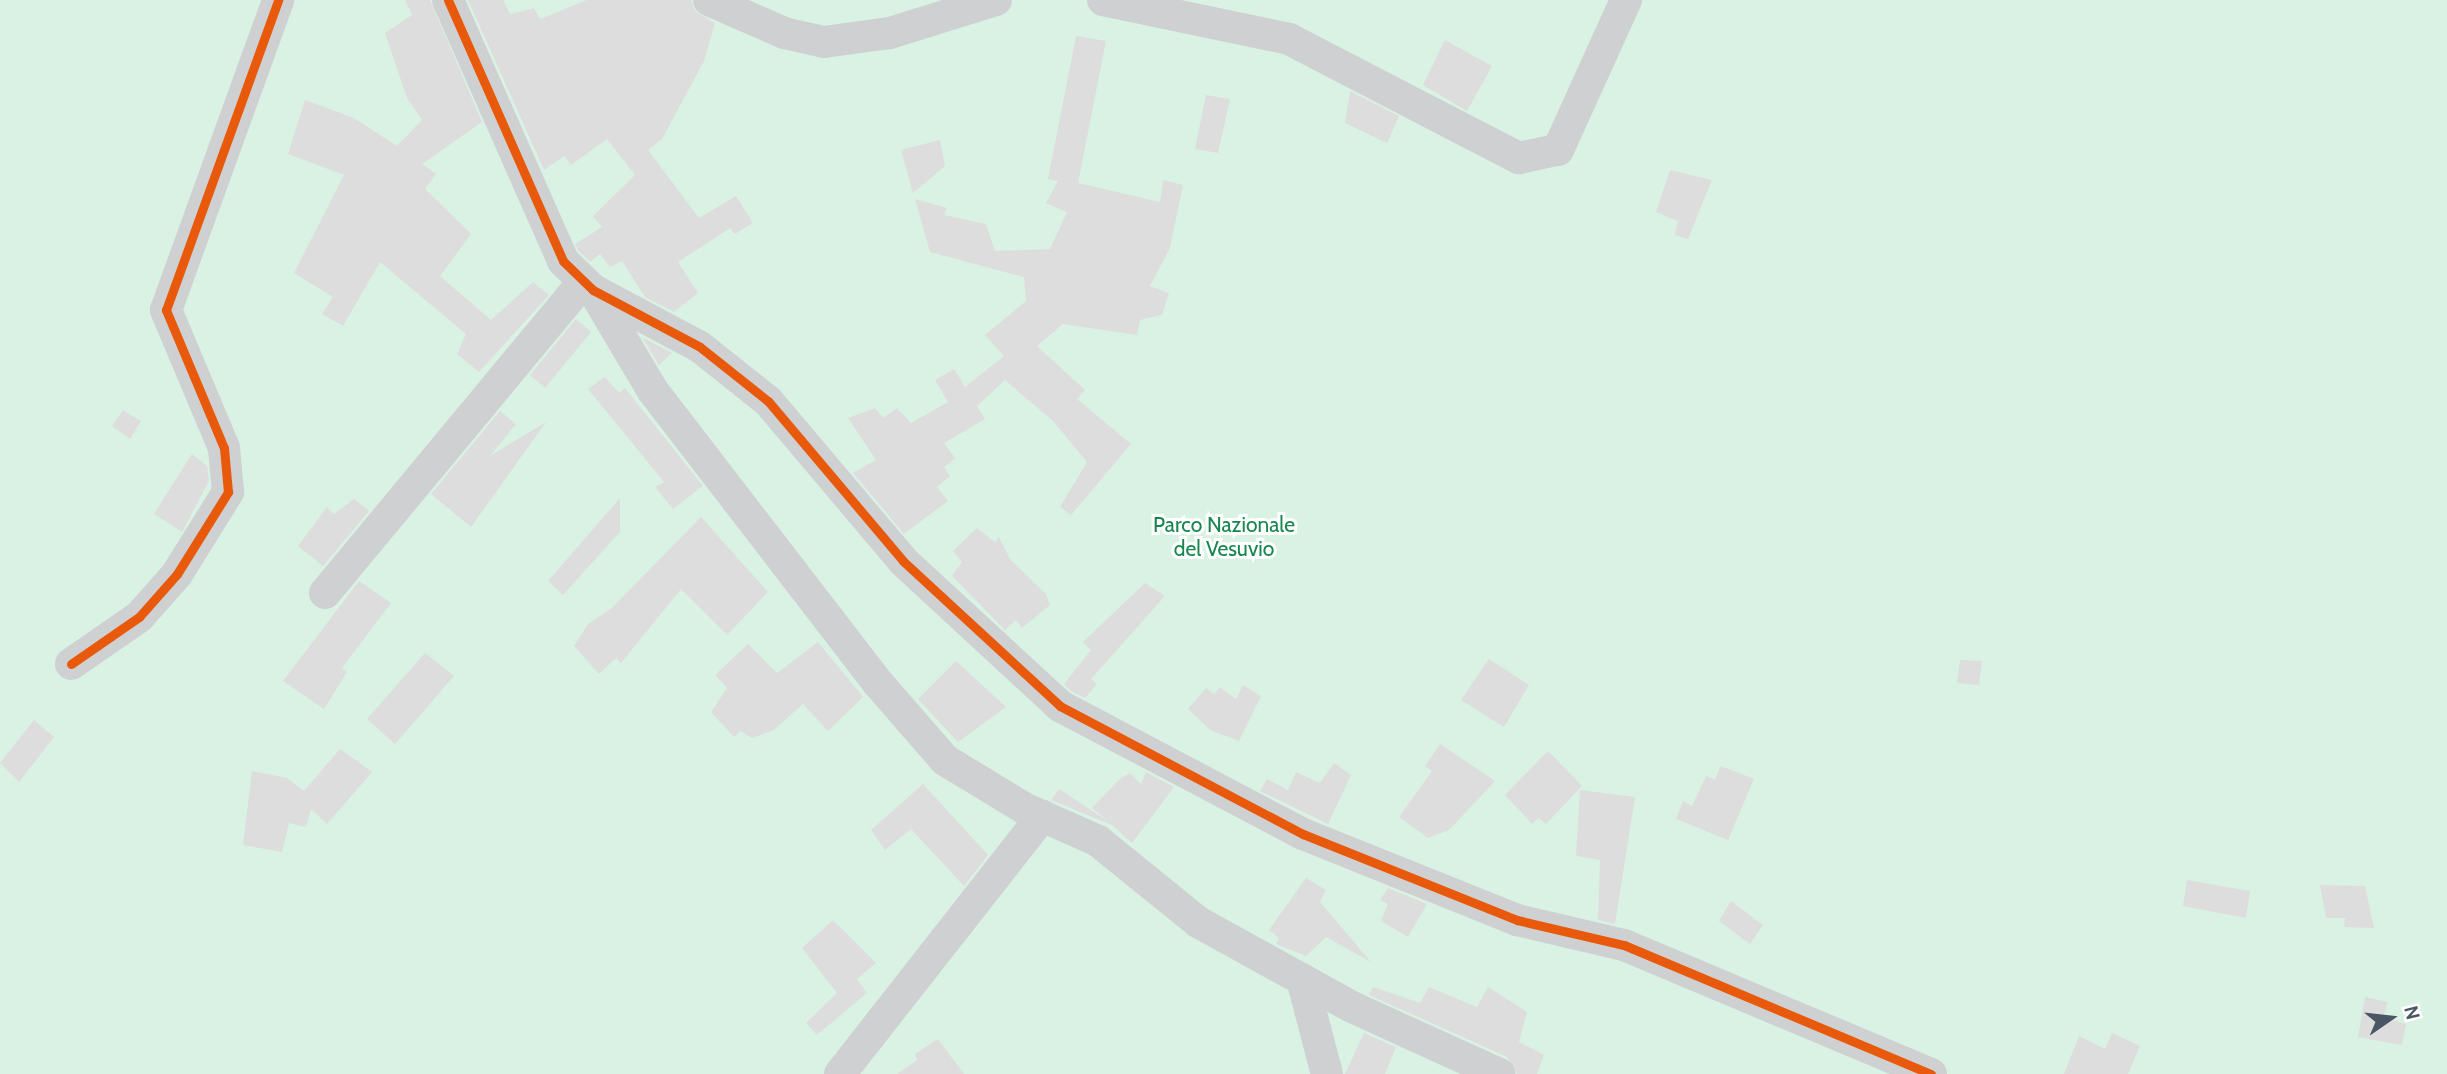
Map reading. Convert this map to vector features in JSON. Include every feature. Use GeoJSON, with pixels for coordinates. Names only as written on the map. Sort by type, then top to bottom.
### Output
{"type":"FeatureCollection","features":[{"type":"Feature","properties":{"kind":"street"},"geometry":{"type":"LineString","coordinates":[[71,664],[139,617],[177,574],[228,492],[224,449],[166,310],[278,0]]}},
{"type":"Feature","properties":{"kind":"street"},"geometry":{"type":"LineString","coordinates":[[448,0],[564,261],[588,286],[653,391],[878,683],[945,760],[1042,817],[1098,841],[1198,922],[1302,979],[1499,1074]]}},
{"type":"Feature","properties":{"kind":"street"},"geometry":{"type":"LineString","coordinates":[[709,0],[784,33],[824,42],[890,33],[996,0]]}},
{"type":"Feature","properties":{"kind":"street"},"geometry":{"type":"LineString","coordinates":[[1103,0],[1289,39],[1519,158],[1558,150],[1626,0]]}},
{"type":"Feature","properties":{"kind":"street"},"geometry":{"type":"LineString","coordinates":[[325,593],[588,286]]}},
{"type":"Feature","properties":{"kind":"street"},"geometry":{"type":"LineString","coordinates":[[588,286],[700,347],[768,401],[903,561],[1060,706],[1303,834],[1517,919],[1624,945],[1931,1074]]}},
{"type":"Feature","properties":{"kind":"street"},"geometry":{"type":"LineString","coordinates":[[840,1074],[1042,817]]}},
{"type":"Feature","properties":{"kind":"street"},"geometry":{"type":"LineString","coordinates":[[1302,979],[1327,1074]]}},
{"type":"Feature","properties":{"kind":"green space","name":"Parco Nazionale del Vesuvio"},"geometry":{"type":"Polygon","coordinates":[[[0,0],[2447,0],[2447,1074],[0,1074],[0,0]]]}},
{"type":"Feature","properties":{"kind":"building"},"geometry":{"type":"Polygon","coordinates":[[[405,0],[430,0],[482,122],[422,164],[436,174],[425,189],[471,234],[440,276],[491,320],[533,282],[549,295],[479,372],[457,354],[466,334],[380,262],[343,326],[322,314],[333,297],[294,273],[344,175],[288,154],[305,100],[354,118],[397,146],[422,120],[407,98],[385,33],[412,15],[405,0]]]}},
{"type":"Feature","properties":{"kind":"building"},"geometry":{"type":"Polygon","coordinates":[[[468,0],[503,0],[510,14],[534,8],[540,19],[587,0],[691,0],[695,11],[715,23],[704,61],[662,139],[648,150],[699,218],[736,196],[753,223],[735,234],[730,228],[678,262],[698,293],[674,312],[645,297],[622,261],[610,267],[600,254],[590,262],[578,250],[575,244],[602,227],[593,216],[635,175],[607,139],[571,165],[564,156],[544,170],[468,0]]]}},
{"type":"Feature","properties":{"kind":"building"},"geometry":{"type":"Polygon","coordinates":[[[1076,36],[1106,41],[1078,183],[1160,202],[1163,180],[1183,185],[1170,248],[1150,286],[1169,293],[1162,315],[1140,320],[1137,335],[1063,324],[1037,346],[1085,390],[1077,399],[1131,444],[1071,515],[1060,507],[1087,462],[1053,421],[1005,380],[977,406],[985,419],[944,443],[955,458],[944,467],[950,476],[937,487],[948,501],[904,534],[853,473],[876,460],[848,418],[875,408],[883,418],[897,408],[911,423],[948,402],[935,380],[954,369],[965,387],[1004,356],[985,335],[1026,301],[1024,277],[930,252],[915,199],[947,208],[944,215],[986,224],[995,251],[1050,249],[1067,212],[1046,203],[1058,181],[1048,179],[1076,36]]]}},
{"type":"Feature","properties":{"kind":"building"},"geometry":{"type":"Polygon","coordinates":[[[1445,40],[1492,66],[1467,111],[1423,85],[1445,40]]]}},
{"type":"Feature","properties":{"kind":"building"},"geometry":{"type":"Polygon","coordinates":[[[1350,91],[1399,116],[1387,143],[1345,123],[1350,91]]]}},
{"type":"Feature","properties":{"kind":"building"},"geometry":{"type":"Polygon","coordinates":[[[1206,95],[1230,99],[1218,153],[1195,149],[1206,95]]]}},
{"type":"Feature","properties":{"kind":"building"},"geometry":{"type":"Polygon","coordinates":[[[940,140],[945,166],[913,193],[901,150],[940,140]]]}},
{"type":"Feature","properties":{"kind":"building"},"geometry":{"type":"Polygon","coordinates":[[[1670,170],[1712,180],[1688,239],[1675,235],[1678,221],[1656,212],[1670,170]]]}},
{"type":"Feature","properties":{"kind":"building"},"geometry":{"type":"Polygon","coordinates":[[[576,319],[591,332],[545,388],[530,375],[576,319]]]}},
{"type":"Feature","properties":{"kind":"building"},"geometry":{"type":"Polygon","coordinates":[[[642,337],[672,353],[659,365],[642,337]]]}},
{"type":"Feature","properties":{"kind":"building"},"geometry":{"type":"Polygon","coordinates":[[[605,377],[619,393],[625,388],[703,486],[673,509],[655,487],[664,482],[588,389],[605,377]]]}},
{"type":"Feature","properties":{"kind":"building"},"geometry":{"type":"Polygon","coordinates":[[[123,410],[141,421],[130,439],[112,426],[123,410]]]}},
{"type":"Feature","properties":{"kind":"building"},"geometry":{"type":"Polygon","coordinates":[[[500,411],[516,424],[490,456],[546,422],[471,527],[431,494],[500,411]]]}},
{"type":"Feature","properties":{"kind":"building"},"geometry":{"type":"Polygon","coordinates":[[[192,454],[207,466],[209,481],[182,532],[154,514],[192,454]]]}},
{"type":"Feature","properties":{"kind":"building"},"geometry":{"type":"Polygon","coordinates":[[[620,498],[620,532],[563,595],[548,581],[620,498]]]}},
{"type":"Feature","properties":{"kind":"building"},"geometry":{"type":"Polygon","coordinates":[[[354,499],[369,511],[323,566],[298,546],[327,507],[334,514],[354,499]]]}},
{"type":"Feature","properties":{"kind":"building"},"geometry":{"type":"Polygon","coordinates":[[[701,517],[768,592],[727,635],[681,589],[621,663],[616,658],[599,674],[574,646],[588,624],[612,608],[701,517]]]}},
{"type":"Feature","properties":{"kind":"building"},"geometry":{"type":"Polygon","coordinates":[[[977,528],[995,542],[999,537],[1010,559],[1046,594],[1050,605],[1022,628],[1016,620],[1005,630],[952,576],[962,562],[953,551],[977,528]]]}},
{"type":"Feature","properties":{"kind":"building"},"geometry":{"type":"Polygon","coordinates":[[[359,581],[391,603],[342,668],[347,672],[324,709],[283,681],[359,581]]]}},
{"type":"Feature","properties":{"kind":"building"},"geometry":{"type":"Polygon","coordinates":[[[1145,583],[1165,596],[1091,679],[1097,684],[1085,698],[1071,691],[1064,684],[1091,650],[1083,642],[1145,583]]]}},
{"type":"Feature","properties":{"kind":"building"},"geometry":{"type":"Polygon","coordinates":[[[818,642],[863,697],[828,731],[803,704],[774,730],[752,738],[741,731],[734,737],[711,712],[727,688],[715,675],[748,644],[777,673],[818,642]]]}},
{"type":"Feature","properties":{"kind":"building"},"geometry":{"type":"Polygon","coordinates":[[[425,653],[454,676],[395,744],[367,719],[425,653]]]}},
{"type":"Feature","properties":{"kind":"building"},"geometry":{"type":"Polygon","coordinates":[[[1489,659],[1529,685],[1504,727],[1461,700],[1489,659]]]}},
{"type":"Feature","properties":{"kind":"building"},"geometry":{"type":"Polygon","coordinates":[[[1960,660],[1982,661],[1979,685],[1957,683],[1960,660]]]}},
{"type":"Feature","properties":{"kind":"building"},"geometry":{"type":"Polygon","coordinates":[[[956,661],[1006,707],[958,742],[918,699],[956,661]]]}},
{"type":"Feature","properties":{"kind":"building"},"geometry":{"type":"Polygon","coordinates":[[[1243,685],[1261,696],[1239,741],[1210,730],[1188,709],[1206,688],[1214,694],[1220,687],[1236,699],[1243,685]]]}},
{"type":"Feature","properties":{"kind":"building"},"geometry":{"type":"Polygon","coordinates":[[[34,720],[54,737],[19,782],[0,763],[34,720]]]}},
{"type":"Feature","properties":{"kind":"building"},"geometry":{"type":"Polygon","coordinates":[[[1440,744],[1495,781],[1449,830],[1428,838],[1399,817],[1432,771],[1425,766],[1440,744]]]}},
{"type":"Feature","properties":{"kind":"building"},"geometry":{"type":"Polygon","coordinates":[[[340,749],[372,772],[327,824],[311,809],[306,827],[289,823],[282,852],[243,845],[252,771],[287,778],[304,791],[340,749]]]}},
{"type":"Feature","properties":{"kind":"building"},"geometry":{"type":"Polygon","coordinates":[[[1548,751],[1582,786],[1546,824],[1539,818],[1532,824],[1505,795],[1548,751]]]}},
{"type":"Feature","properties":{"kind":"building"},"geometry":{"type":"Polygon","coordinates":[[[1334,763],[1351,775],[1328,824],[1260,791],[1267,779],[1288,790],[1296,772],[1320,783],[1334,763]]]}},
{"type":"Feature","properties":{"kind":"building"},"geometry":{"type":"Polygon","coordinates":[[[1721,766],[1754,779],[1728,840],[1676,819],[1683,801],[1692,806],[1706,776],[1715,779],[1721,766]]]}},
{"type":"Feature","properties":{"kind":"building"},"geometry":{"type":"Polygon","coordinates":[[[1146,772],[1174,787],[1132,843],[1112,825],[1051,800],[1059,789],[1109,822],[1092,808],[1120,779],[1130,773],[1141,784],[1146,772]]]}},
{"type":"Feature","properties":{"kind":"building"},"geometry":{"type":"Polygon","coordinates":[[[923,784],[988,855],[964,886],[911,829],[885,850],[871,830],[923,784]]]}},
{"type":"Feature","properties":{"kind":"building"},"geometry":{"type":"Polygon","coordinates":[[[1580,790],[1635,797],[1615,924],[1598,920],[1600,860],[1576,856],[1580,790]]]}},
{"type":"Feature","properties":{"kind":"building"},"geometry":{"type":"Polygon","coordinates":[[[1306,878],[1326,890],[1320,902],[1371,962],[1326,937],[1306,956],[1276,944],[1279,938],[1269,930],[1306,878]]]}},
{"type":"Feature","properties":{"kind":"building"},"geometry":{"type":"Polygon","coordinates":[[[2187,880],[2250,891],[2246,918],[2183,906],[2187,880]]]}},
{"type":"Feature","properties":{"kind":"building"},"geometry":{"type":"Polygon","coordinates":[[[2320,885],[2365,886],[2374,928],[2344,927],[2345,918],[2326,918],[2320,885]]]}},
{"type":"Feature","properties":{"kind":"building"},"geometry":{"type":"Polygon","coordinates":[[[1388,888],[1427,904],[1408,937],[1381,921],[1388,904],[1380,900],[1388,888]]]}},
{"type":"Feature","properties":{"kind":"building"},"geometry":{"type":"Polygon","coordinates":[[[1731,901],[1763,925],[1750,944],[1719,921],[1731,901]]]}},
{"type":"Feature","properties":{"kind":"building"},"geometry":{"type":"Polygon","coordinates":[[[833,920],[876,963],[857,979],[867,993],[817,1035],[806,1023],[837,993],[802,948],[833,920]]]}},
{"type":"Feature","properties":{"kind":"building"},"geometry":{"type":"Polygon","coordinates":[[[1373,987],[1420,1003],[1429,987],[1477,1007],[1488,987],[1527,1012],[1519,1042],[1544,1055],[1537,1074],[1517,1074],[1507,1057],[1369,995],[1373,987]]]}},
{"type":"Feature","properties":{"kind":"building"},"geometry":{"type":"Polygon","coordinates":[[[2365,997],[2388,1002],[2383,1017],[2406,1024],[2402,1045],[2358,1037],[2365,997]]]}},
{"type":"Feature","properties":{"kind":"building"},"geometry":{"type":"Polygon","coordinates":[[[1364,1033],[1396,1047],[1385,1074],[1345,1074],[1364,1033]]]}},
{"type":"Feature","properties":{"kind":"building"},"geometry":{"type":"Polygon","coordinates":[[[2112,1033],[2140,1046],[2128,1074],[2064,1074],[2079,1036],[2105,1049],[2112,1033]]]}},
{"type":"Feature","properties":{"kind":"building"},"geometry":{"type":"Polygon","coordinates":[[[938,1039],[964,1074],[897,1074],[917,1060],[915,1054],[938,1039]]]}},
{"type":"Feature","properties":{"kind":"cycle path"},"geometry":{"type":"LineString","coordinates":[[71,664],[139,617],[177,574],[228,492],[224,448],[166,310],[278,0]]}},
{"type":"Feature","properties":{"kind":"cycle path"},"geometry":{"type":"LineString","coordinates":[[448,0],[563,261],[593,290],[700,347],[768,401],[903,561],[1060,706],[1303,834],[1517,920],[1624,945],[1931,1074]]}}]}
